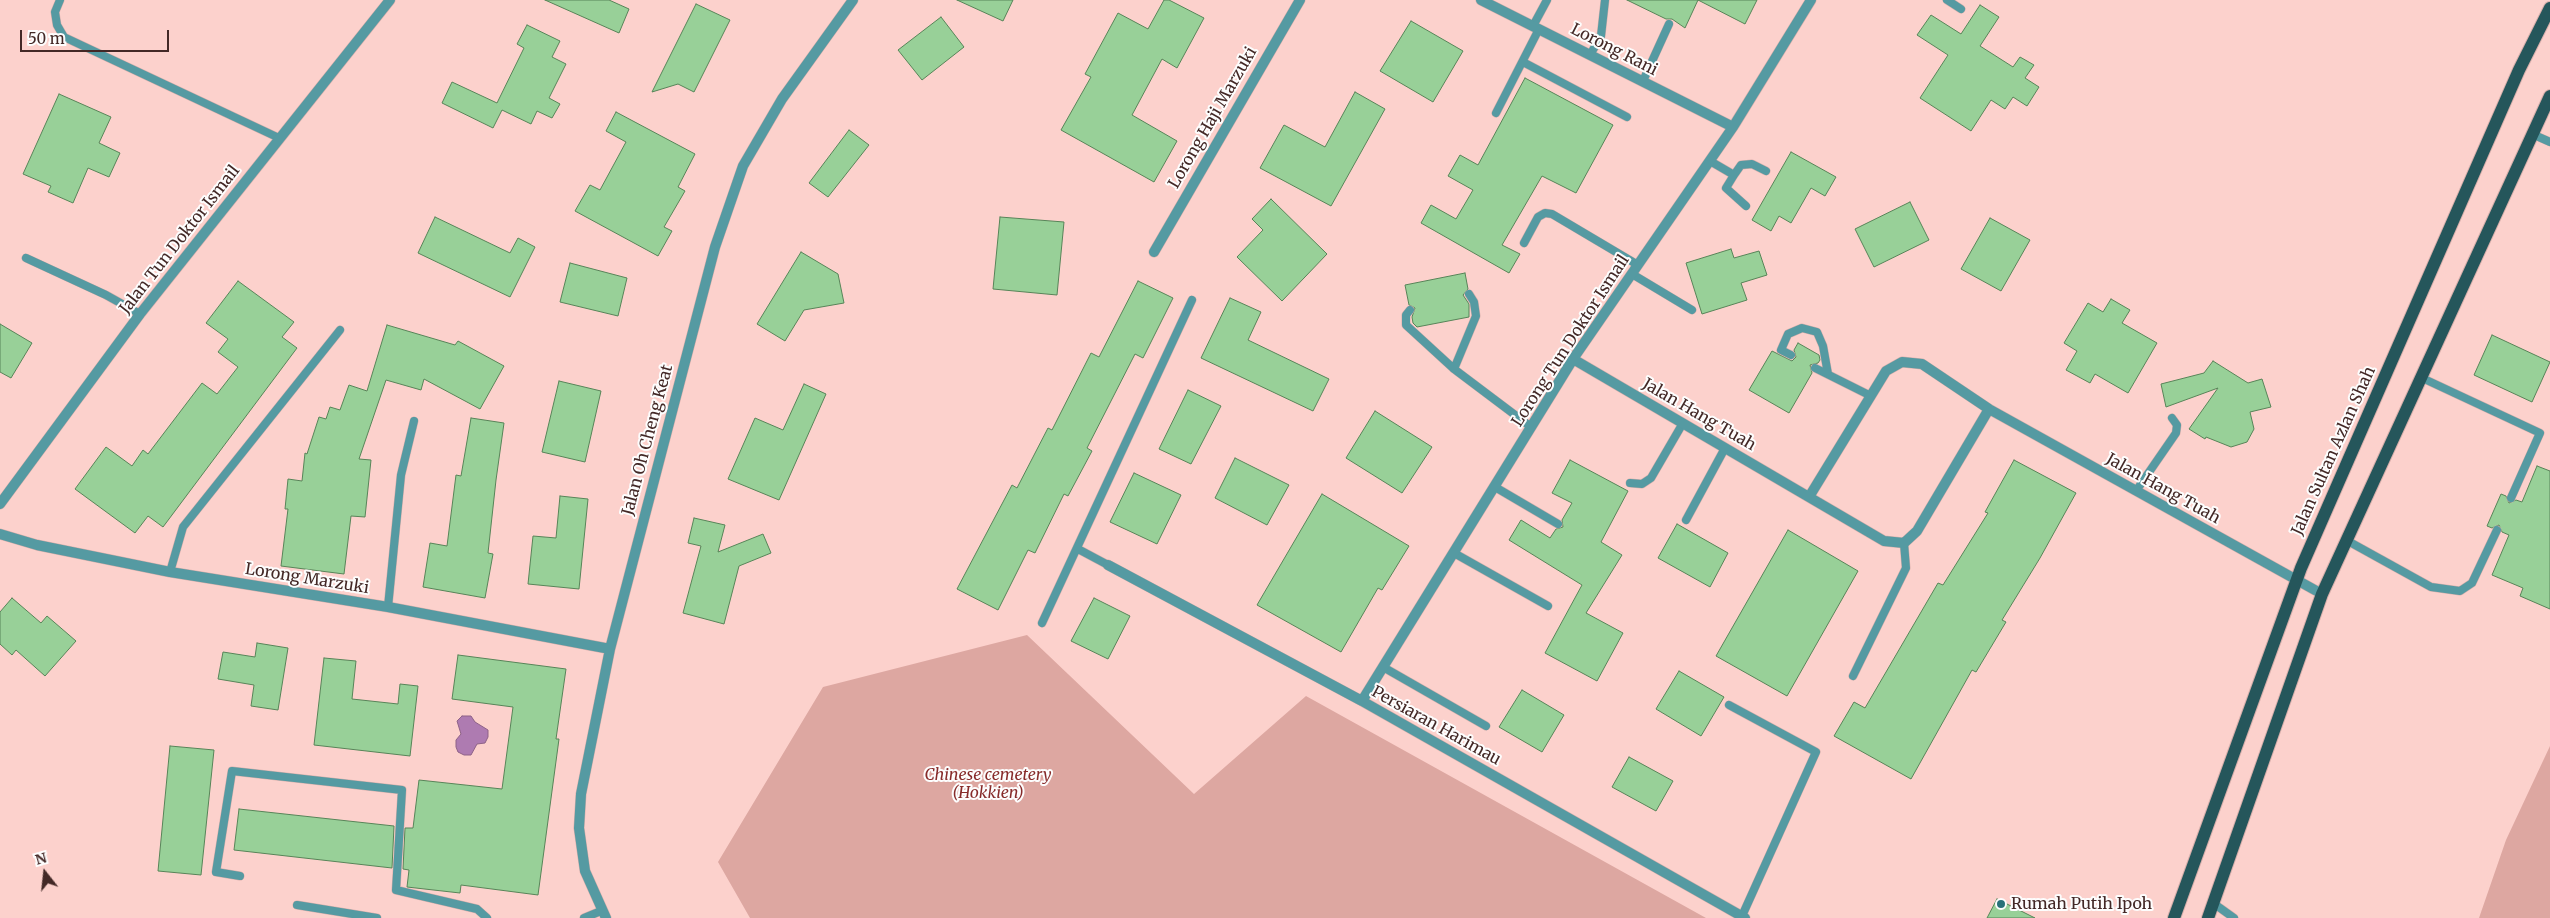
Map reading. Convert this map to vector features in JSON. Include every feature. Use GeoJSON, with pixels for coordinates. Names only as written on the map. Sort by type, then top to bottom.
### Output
{"type":"FeatureCollection","features":[{"type":"Feature","properties":{"kind":"main road","name":"Jalan Sultan Azlan Shah"},"geometry":{"type":"LineString","coordinates":[[2174,918],[2296,580],[2515,80],[2550,8]]}},
{"type":"Feature","properties":{"kind":"main road"},"geometry":{"type":"LineString","coordinates":[[2208,918],[2322,594],[2550,96]]}},
{"type":"Feature","properties":{"kind":"street","name":"Jalan Tun Doktor Ismail"},"geometry":{"type":"LineString","coordinates":[[0,504],[140,314],[390,0]]}},
{"type":"Feature","properties":{"kind":"street","name":"Jalan Oh Cheng Keat"},"geometry":{"type":"LineString","coordinates":[[604,915],[585,871],[579,828],[581,794],[610,649],[714,247],[743,166],[782,99],[853,0]]}},
{"type":"Feature","properties":{"kind":"street","name":"Lorong Haji Marzuki"},"geometry":{"type":"LineString","coordinates":[[1154,252],[1300,0]]}},
{"type":"Feature","properties":{"kind":"street","name":"Lorong Rani"},"geometry":{"type":"LineString","coordinates":[[1481,0],[1733,126]]}},
{"type":"Feature","properties":{"kind":"street","name":"Lorong Tun Doktor Ismail"},"geometry":{"type":"LineString","coordinates":[[1362,701],[1573,359],[1710,161],[1811,0]]}},
{"type":"Feature","properties":{"kind":"street","name":"Jalan Hang Tuah"},"geometry":{"type":"LineString","coordinates":[[1573,359],[1884,541],[1904,542]]}},
{"type":"Feature","properties":{"kind":"street","name":"Jalan Hang Tuah"},"geometry":{"type":"LineString","coordinates":[[1809,497],[1886,371],[1902,362],[1922,364],[1989,409],[2322,594]]}},
{"type":"Feature","properties":{"kind":"street"},"geometry":{"type":"LineString","coordinates":[[1904,542],[1917,531],[1989,409]]}},
{"type":"Feature","properties":{"kind":"street","name":"Lorong Marzuki"},"geometry":{"type":"LineString","coordinates":[[0,534],[37,545],[170,572],[388,607],[610,649]]}},
{"type":"Feature","properties":{"kind":"street","name":"Persiaran Harimau"},"geometry":{"type":"LineString","coordinates":[[1108,565],[1362,701],[1744,917]]}},
{"type":"Feature","properties":{"kind":"lane"},"geometry":{"type":"LineString","coordinates":[[60,0],[55,12],[57,25],[64,37],[280,138]]}},
{"type":"Feature","properties":{"kind":"lane"},"geometry":{"type":"LineString","coordinates":[[1496,114],[1522,62],[1546,0]]}},
{"type":"Feature","properties":{"kind":"lane"},"geometry":{"type":"LineString","coordinates":[[1590,55],[1601,36],[1605,0]]}},
{"type":"Feature","properties":{"kind":"lane"},"geometry":{"type":"LineString","coordinates":[[1947,0],[1962,9]]}},
{"type":"Feature","properties":{"kind":"lane"},"geometry":{"type":"LineString","coordinates":[[1643,81],[1669,24]]}},
{"type":"Feature","properties":{"kind":"lane"},"geometry":{"type":"LineString","coordinates":[[1522,62],[1627,117]]}},
{"type":"Feature","properties":{"kind":"lane"},"geometry":{"type":"LineString","coordinates":[[2532,134],[2550,142]]}},
{"type":"Feature","properties":{"kind":"lane"},"geometry":{"type":"LineString","coordinates":[[1710,161],[1734,175]]}},
{"type":"Feature","properties":{"kind":"lane"},"geometry":{"type":"LineString","coordinates":[[1746,206],[1726,188],[1741,165],[1752,164],[1766,171]]}},
{"type":"Feature","properties":{"kind":"lane"},"geometry":{"type":"LineString","coordinates":[[1524,243],[1538,217],[1552,214],[1692,310]]}},
{"type":"Feature","properties":{"kind":"lane"},"geometry":{"type":"LineString","coordinates":[[26,258],[106,295],[140,314]]}},
{"type":"Feature","properties":{"kind":"lane"},"geometry":{"type":"LineString","coordinates":[[1454,369],[1476,316],[1474,302],[1469,294]]}},
{"type":"Feature","properties":{"kind":"lane"},"geometry":{"type":"LineString","coordinates":[[1042,623],[1192,300]]}},
{"type":"Feature","properties":{"kind":"lane"},"geometry":{"type":"LineString","coordinates":[[1410,310],[1406,315],[1406,325],[1454,369],[1531,428]]}},
{"type":"Feature","properties":{"kind":"lane"},"geometry":{"type":"LineString","coordinates":[[1791,355],[1781,350],[1788,334],[1802,328],[1817,332],[1823,346],[1828,374]]}},
{"type":"Feature","properties":{"kind":"lane"},"geometry":{"type":"LineString","coordinates":[[170,572],[183,527],[340,330]]}},
{"type":"Feature","properties":{"kind":"lane"},"geometry":{"type":"LineString","coordinates":[[1815,368],[1872,396]]}},
{"type":"Feature","properties":{"kind":"lane"},"geometry":{"type":"LineString","coordinates":[[2420,377],[2540,433],[2512,498]]}},
{"type":"Feature","properties":{"kind":"lane"},"geometry":{"type":"LineString","coordinates":[[2136,491],[2176,433],[2177,425],[2172,418]]}},
{"type":"Feature","properties":{"kind":"lane"},"geometry":{"type":"LineString","coordinates":[[388,607],[401,474],[414,421]]}},
{"type":"Feature","properties":{"kind":"lane"},"geometry":{"type":"LineString","coordinates":[[1630,483],[1642,484],[1651,478],[1683,423]]}},
{"type":"Feature","properties":{"kind":"lane"},"geometry":{"type":"LineString","coordinates":[[1686,520],[1725,448]]}},
{"type":"Feature","properties":{"kind":"lane"},"geometry":{"type":"LineString","coordinates":[[1495,487],[1558,524]]}},
{"type":"Feature","properties":{"kind":"lane"},"geometry":{"type":"LineString","coordinates":[[2346,540],[2431,587],[2460,591],[2472,583],[2497,530]]}},
{"type":"Feature","properties":{"kind":"lane"},"geometry":{"type":"LineString","coordinates":[[1853,676],[1906,568],[1904,542]]}},
{"type":"Feature","properties":{"kind":"lane"},"geometry":{"type":"LineString","coordinates":[[1078,549],[1108,565]]}},
{"type":"Feature","properties":{"kind":"lane"},"geometry":{"type":"LineString","coordinates":[[1454,553],[1548,606]]}},
{"type":"Feature","properties":{"kind":"lane"},"geometry":{"type":"LineString","coordinates":[[1383,667],[1486,726]]}},
{"type":"Feature","properties":{"kind":"lane"},"geometry":{"type":"LineString","coordinates":[[1729,705],[1816,752],[1744,917]]}},
{"type":"Feature","properties":{"kind":"lane"},"geometry":{"type":"LineString","coordinates":[[240,876],[216,872],[232,771],[402,790],[396,890],[477,909],[487,918]]}},
{"type":"Feature","properties":{"kind":"lane"},"geometry":{"type":"LineString","coordinates":[[2213,903],[2234,918]]}},
{"type":"Feature","properties":{"kind":"lane"},"geometry":{"type":"LineString","coordinates":[[297,905],[377,918]]}},
{"type":"Feature","properties":{"kind":"lane"},"geometry":{"type":"LineString","coordinates":[[584,918],[604,915]]}},
{"type":"Feature","properties":{"kind":"green space","name":"Chinese cemetery (Hokkien)"},"geometry":{"type":"Polygon","coordinates":[[[1027,635],[1194,794],[1306,696],[1706,918],[750,918],[718,862],[823,687],[1027,635]]]}},
{"type":"Feature","properties":{"kind":"green space"},"geometry":{"type":"Polygon","coordinates":[[[2550,746],[2550,918],[2479,918],[2506,840],[2550,746]]]}},
{"type":"Feature","properties":{"kind":"shaded area"},"geometry":{"type":"Polygon","coordinates":[[[462,716],[471,716],[475,722],[488,730],[488,737],[485,743],[477,744],[471,755],[464,755],[458,752],[456,747],[456,740],[461,734],[457,721],[462,716]]]}},
{"type":"Feature","properties":{"kind":"building"},"geometry":{"type":"Polygon","coordinates":[[[545,0],[609,0],[629,9],[619,33],[545,0]]]}},
{"type":"Feature","properties":{"kind":"building"},"geometry":{"type":"Polygon","coordinates":[[[957,0],[1013,0],[1003,21],[957,0]]]}},
{"type":"Feature","properties":{"kind":"building"},"geometry":{"type":"Polygon","coordinates":[[[1164,0],[1169,0],[1204,18],[1177,68],[1162,59],[1132,115],[1177,141],[1154,182],[1061,130],[1091,77],[1085,74],[1118,13],[1148,29],[1164,0]]]}},
{"type":"Feature","properties":{"kind":"building"},"geometry":{"type":"Polygon","coordinates":[[[1627,0],[1698,0],[1685,28],[1672,19],[1666,19],[1627,0]]]}},
{"type":"Feature","properties":{"kind":"building"},"geometry":{"type":"Polygon","coordinates":[[[1698,0],[1757,0],[1745,24],[1698,0]]]}},
{"type":"Feature","properties":{"kind":"building"},"geometry":{"type":"Polygon","coordinates":[[[696,4],[730,20],[694,92],[678,84],[652,92],[696,4]]]}},
{"type":"Feature","properties":{"kind":"building"},"geometry":{"type":"Polygon","coordinates":[[[1980,5],[1999,17],[1980,46],[2013,67],[2020,57],[2034,65],[2025,78],[2039,87],[2027,106],[2013,97],[2005,109],[1991,100],[1971,131],[1920,98],[1948,55],[1917,35],[1931,15],[1961,34],[1980,5]]]}},
{"type":"Feature","properties":{"kind":"building"},"geometry":{"type":"Polygon","coordinates":[[[941,17],[964,47],[922,80],[898,50],[941,17]]]}},
{"type":"Feature","properties":{"kind":"building"},"geometry":{"type":"Polygon","coordinates":[[[1411,21],[1463,51],[1433,102],[1380,71],[1411,21]]]}},
{"type":"Feature","properties":{"kind":"building"},"geometry":{"type":"Polygon","coordinates":[[[527,25],[560,41],[552,57],[566,64],[549,98],[560,104],[552,118],[537,111],[531,124],[502,110],[493,128],[442,103],[452,82],[497,103],[524,48],[517,44],[527,25]]]}},
{"type":"Feature","properties":{"kind":"building"},"geometry":{"type":"Polygon","coordinates":[[[1525,78],[1613,125],[1576,193],[1542,176],[1502,245],[1520,254],[1509,273],[1421,223],[1431,205],[1456,219],[1473,190],[1448,176],[1460,155],[1478,165],[1525,78]]]}},
{"type":"Feature","properties":{"kind":"building"},"geometry":{"type":"Polygon","coordinates":[[[1355,92],[1385,109],[1331,206],[1260,168],[1284,125],[1325,147],[1355,92]]]}},
{"type":"Feature","properties":{"kind":"building"},"geometry":{"type":"Polygon","coordinates":[[[59,94],[111,117],[99,143],[120,153],[109,177],[88,168],[73,203],[48,192],[51,186],[23,174],[59,94]]]}},
{"type":"Feature","properties":{"kind":"building"},"geometry":{"type":"Polygon","coordinates":[[[616,112],[695,154],[678,187],[685,191],[664,227],[672,231],[658,256],[575,211],[590,185],[600,190],[626,142],[606,131],[616,112]]]}},
{"type":"Feature","properties":{"kind":"building"},"geometry":{"type":"Polygon","coordinates":[[[849,130],[869,145],[828,197],[809,183],[849,130]]]}},
{"type":"Feature","properties":{"kind":"building"},"geometry":{"type":"Polygon","coordinates":[[[1791,152],[1836,177],[1825,196],[1811,188],[1791,223],[1779,216],[1771,231],[1752,220],[1791,152]]]}},
{"type":"Feature","properties":{"kind":"building"},"geometry":{"type":"Polygon","coordinates":[[[1271,199],[1327,254],[1282,301],[1237,257],[1263,230],[1252,219],[1271,199]]]}},
{"type":"Feature","properties":{"kind":"building"},"geometry":{"type":"Polygon","coordinates":[[[1910,202],[1929,240],[1874,267],[1855,229],[1910,202]]]}},
{"type":"Feature","properties":{"kind":"building"},"geometry":{"type":"Polygon","coordinates":[[[435,217],[510,253],[518,238],[535,247],[510,297],[418,253],[435,217]]]}},
{"type":"Feature","properties":{"kind":"building"},"geometry":{"type":"Polygon","coordinates":[[[1000,217],[1064,222],[1057,295],[993,289],[1000,217]]]}},
{"type":"Feature","properties":{"kind":"building"},"geometry":{"type":"Polygon","coordinates":[[[1990,218],[2030,240],[2001,291],[1961,269],[1990,218]]]}},
{"type":"Feature","properties":{"kind":"building"},"geometry":{"type":"Polygon","coordinates":[[[1731,249],[1734,258],[1759,251],[1767,275],[1741,283],[1747,300],[1702,314],[1686,263],[1731,249]]]}},
{"type":"Feature","properties":{"kind":"building"},"geometry":{"type":"Polygon","coordinates":[[[801,252],[838,274],[844,303],[804,310],[785,341],[757,324],[801,252]]]}},
{"type":"Feature","properties":{"kind":"building"},"geometry":{"type":"Polygon","coordinates":[[[570,263],[627,278],[618,316],[560,302],[570,263]]]}},
{"type":"Feature","properties":{"kind":"building"},"geometry":{"type":"Polygon","coordinates":[[[1465,273],[1468,289],[1463,295],[1469,304],[1469,317],[1417,327],[1413,323],[1412,317],[1415,308],[1409,305],[1405,285],[1465,273]]]}},
{"type":"Feature","properties":{"kind":"building"},"geometry":{"type":"Polygon","coordinates":[[[238,281],[294,322],[282,337],[297,348],[163,527],[148,516],[135,533],[75,489],[106,447],[132,466],[143,450],[148,454],[202,383],[217,394],[238,367],[218,352],[228,339],[206,323],[238,281]]]}},
{"type":"Feature","properties":{"kind":"building"},"geometry":{"type":"Polygon","coordinates":[[[1138,281],[1173,298],[1143,358],[1135,354],[1087,448],[1092,451],[1068,496],[1064,494],[1035,553],[1028,550],[998,610],[957,589],[1012,485],[1017,488],[1048,428],[1052,430],[1091,353],[1099,357],[1138,281]]]}},
{"type":"Feature","properties":{"kind":"building"},"geometry":{"type":"Polygon","coordinates":[[[1230,298],[1261,312],[1248,340],[1329,379],[1313,411],[1201,358],[1230,298]]]}},
{"type":"Feature","properties":{"kind":"building"},"geometry":{"type":"Polygon","coordinates":[[[2111,299],[2130,310],[2122,323],[2157,343],[2128,393],[2095,374],[2090,383],[2066,370],[2077,351],[2064,343],[2088,303],[2103,312],[2111,299]]]}},
{"type":"Feature","properties":{"kind":"building"},"geometry":{"type":"Polygon","coordinates":[[[0,324],[32,343],[11,378],[0,372],[0,324]]]}},
{"type":"Feature","properties":{"kind":"building"},"geometry":{"type":"Polygon","coordinates":[[[387,325],[455,345],[458,341],[504,366],[480,409],[424,379],[421,390],[386,380],[359,459],[371,460],[365,517],[351,516],[344,574],[281,566],[288,509],[285,509],[288,479],[302,481],[305,453],[307,454],[319,417],[326,419],[330,407],[340,410],[349,385],[367,391],[387,325]]]}},
{"type":"Feature","properties":{"kind":"building"},"geometry":{"type":"Polygon","coordinates":[[[2492,335],[2550,362],[2532,402],[2474,375],[2492,335]]]}},
{"type":"Feature","properties":{"kind":"building"},"geometry":{"type":"Polygon","coordinates":[[[1798,343],[1819,355],[1820,360],[1818,363],[1810,365],[1812,373],[1789,413],[1749,390],[1772,351],[1792,361],[1796,357],[1794,350],[1798,343]]]}},
{"type":"Feature","properties":{"kind":"building"},"geometry":{"type":"Polygon","coordinates":[[[2213,361],[2248,383],[2262,379],[2271,407],[2250,412],[2254,429],[2247,442],[2231,447],[2206,437],[2205,439],[2189,429],[2218,388],[2166,407],[2161,384],[2204,373],[2213,361]]]}},
{"type":"Feature","properties":{"kind":"building"},"geometry":{"type":"Polygon","coordinates":[[[559,381],[601,391],[585,462],[542,452],[559,381]]]}},
{"type":"Feature","properties":{"kind":"building"},"geometry":{"type":"Polygon","coordinates":[[[804,384],[826,394],[779,500],[728,479],[755,418],[783,430],[804,384]]]}},
{"type":"Feature","properties":{"kind":"building"},"geometry":{"type":"Polygon","coordinates":[[[1188,390],[1221,406],[1191,464],[1159,449],[1188,390]]]}},
{"type":"Feature","properties":{"kind":"building"},"geometry":{"type":"Polygon","coordinates":[[[1375,411],[1432,447],[1402,493],[1346,458],[1375,411]]]}},
{"type":"Feature","properties":{"kind":"building"},"geometry":{"type":"Polygon","coordinates":[[[471,418],[504,423],[488,553],[493,554],[485,598],[423,587],[430,543],[447,546],[456,475],[461,476],[471,418]]]}},
{"type":"Feature","properties":{"kind":"building"},"geometry":{"type":"Polygon","coordinates":[[[1235,458],[1289,485],[1267,525],[1215,498],[1235,458]]]}},
{"type":"Feature","properties":{"kind":"building"},"geometry":{"type":"Polygon","coordinates":[[[1570,460],[1628,491],[1601,542],[1622,555],[1586,613],[1623,633],[1597,681],[1545,653],[1582,585],[1509,540],[1521,520],[1550,538],[1556,529],[1563,527],[1562,520],[1572,503],[1552,493],[1570,460]]]}},
{"type":"Feature","properties":{"kind":"building"},"geometry":{"type":"Polygon","coordinates":[[[2014,460],[2076,493],[2040,558],[2002,620],[2006,622],[1976,672],[1972,670],[1911,779],[1834,736],[1854,702],[1865,708],[1938,583],[1943,585],[1988,513],[1985,512],[2014,460]]]}},
{"type":"Feature","properties":{"kind":"building"},"geometry":{"type":"Polygon","coordinates":[[[2537,466],[2550,471],[2550,609],[2520,596],[2523,588],[2492,575],[2509,535],[2502,532],[2499,525],[2492,528],[2487,526],[2501,494],[2506,496],[2509,503],[2516,500],[2522,502],[2537,466]]]}},
{"type":"Feature","properties":{"kind":"building"},"geometry":{"type":"Polygon","coordinates":[[[1134,473],[1181,495],[1157,544],[1110,522],[1134,473]]]}},
{"type":"Feature","properties":{"kind":"building"},"geometry":{"type":"Polygon","coordinates":[[[1322,494],[1409,546],[1382,590],[1378,588],[1341,652],[1257,605],[1322,494]]]}},
{"type":"Feature","properties":{"kind":"building"},"geometry":{"type":"Polygon","coordinates":[[[560,496],[588,499],[579,589],[528,584],[533,536],[556,538],[560,496]]]}},
{"type":"Feature","properties":{"kind":"building"},"geometry":{"type":"Polygon","coordinates":[[[694,518],[725,525],[718,552],[763,534],[771,553],[739,566],[724,624],[683,613],[701,546],[688,543],[694,518]]]}},
{"type":"Feature","properties":{"kind":"building"},"geometry":{"type":"Polygon","coordinates":[[[1677,524],[1728,553],[1710,587],[1658,558],[1677,524]]]}},
{"type":"Feature","properties":{"kind":"building"},"geometry":{"type":"Polygon","coordinates":[[[1788,530],[1858,571],[1787,696],[1716,656],[1788,530]]]}},
{"type":"Feature","properties":{"kind":"building"},"geometry":{"type":"Polygon","coordinates":[[[12,598],[41,623],[47,616],[76,641],[45,676],[16,650],[12,655],[0,644],[0,612],[12,598]]]}},
{"type":"Feature","properties":{"kind":"building"},"geometry":{"type":"Polygon","coordinates":[[[1094,598],[1130,616],[1108,659],[1071,641],[1094,598]]]}},
{"type":"Feature","properties":{"kind":"building"},"geometry":{"type":"Polygon","coordinates":[[[257,643],[288,648],[278,710],[251,706],[254,685],[218,679],[223,652],[255,657],[257,643]]]}},
{"type":"Feature","properties":{"kind":"building"},"geometry":{"type":"Polygon","coordinates":[[[458,655],[566,669],[556,739],[559,739],[538,895],[461,885],[460,893],[407,887],[409,870],[403,869],[405,828],[413,828],[419,780],[502,789],[513,707],[452,699],[458,655]]]}},
{"type":"Feature","properties":{"kind":"building"},"geometry":{"type":"Polygon","coordinates":[[[324,658],[356,661],[352,699],[398,704],[400,684],[418,686],[410,756],[314,745],[324,658]]]}},
{"type":"Feature","properties":{"kind":"building"},"geometry":{"type":"Polygon","coordinates":[[[1679,671],[1724,697],[1701,736],[1656,709],[1679,671]]]}},
{"type":"Feature","properties":{"kind":"building"},"geometry":{"type":"Polygon","coordinates":[[[1522,690],[1564,715],[1542,752],[1499,727],[1522,690]]]}},
{"type":"Feature","properties":{"kind":"building"},"geometry":{"type":"Polygon","coordinates":[[[170,746],[214,750],[201,875],[158,871],[170,746]]]}},
{"type":"Feature","properties":{"kind":"building"},"geometry":{"type":"Polygon","coordinates":[[[1629,757],[1673,781],[1656,811],[1612,787],[1629,757]]]}},
{"type":"Feature","properties":{"kind":"building"},"geometry":{"type":"Polygon","coordinates":[[[239,809],[394,826],[392,868],[234,850],[239,809]]]}},
{"type":"Feature","properties":{"kind":"building","name":"Rumah Putih Ipoh"},"geometry":{"type":"Polygon","coordinates":[[[1997,899],[2035,918],[1987,918],[1997,899]]]}},
{"type":"Feature","properties":{"kind":"place","name":"Rumah Putih Ipoh"},"geometry":{"type":"Point","coordinates":[2001,904]}}]}
